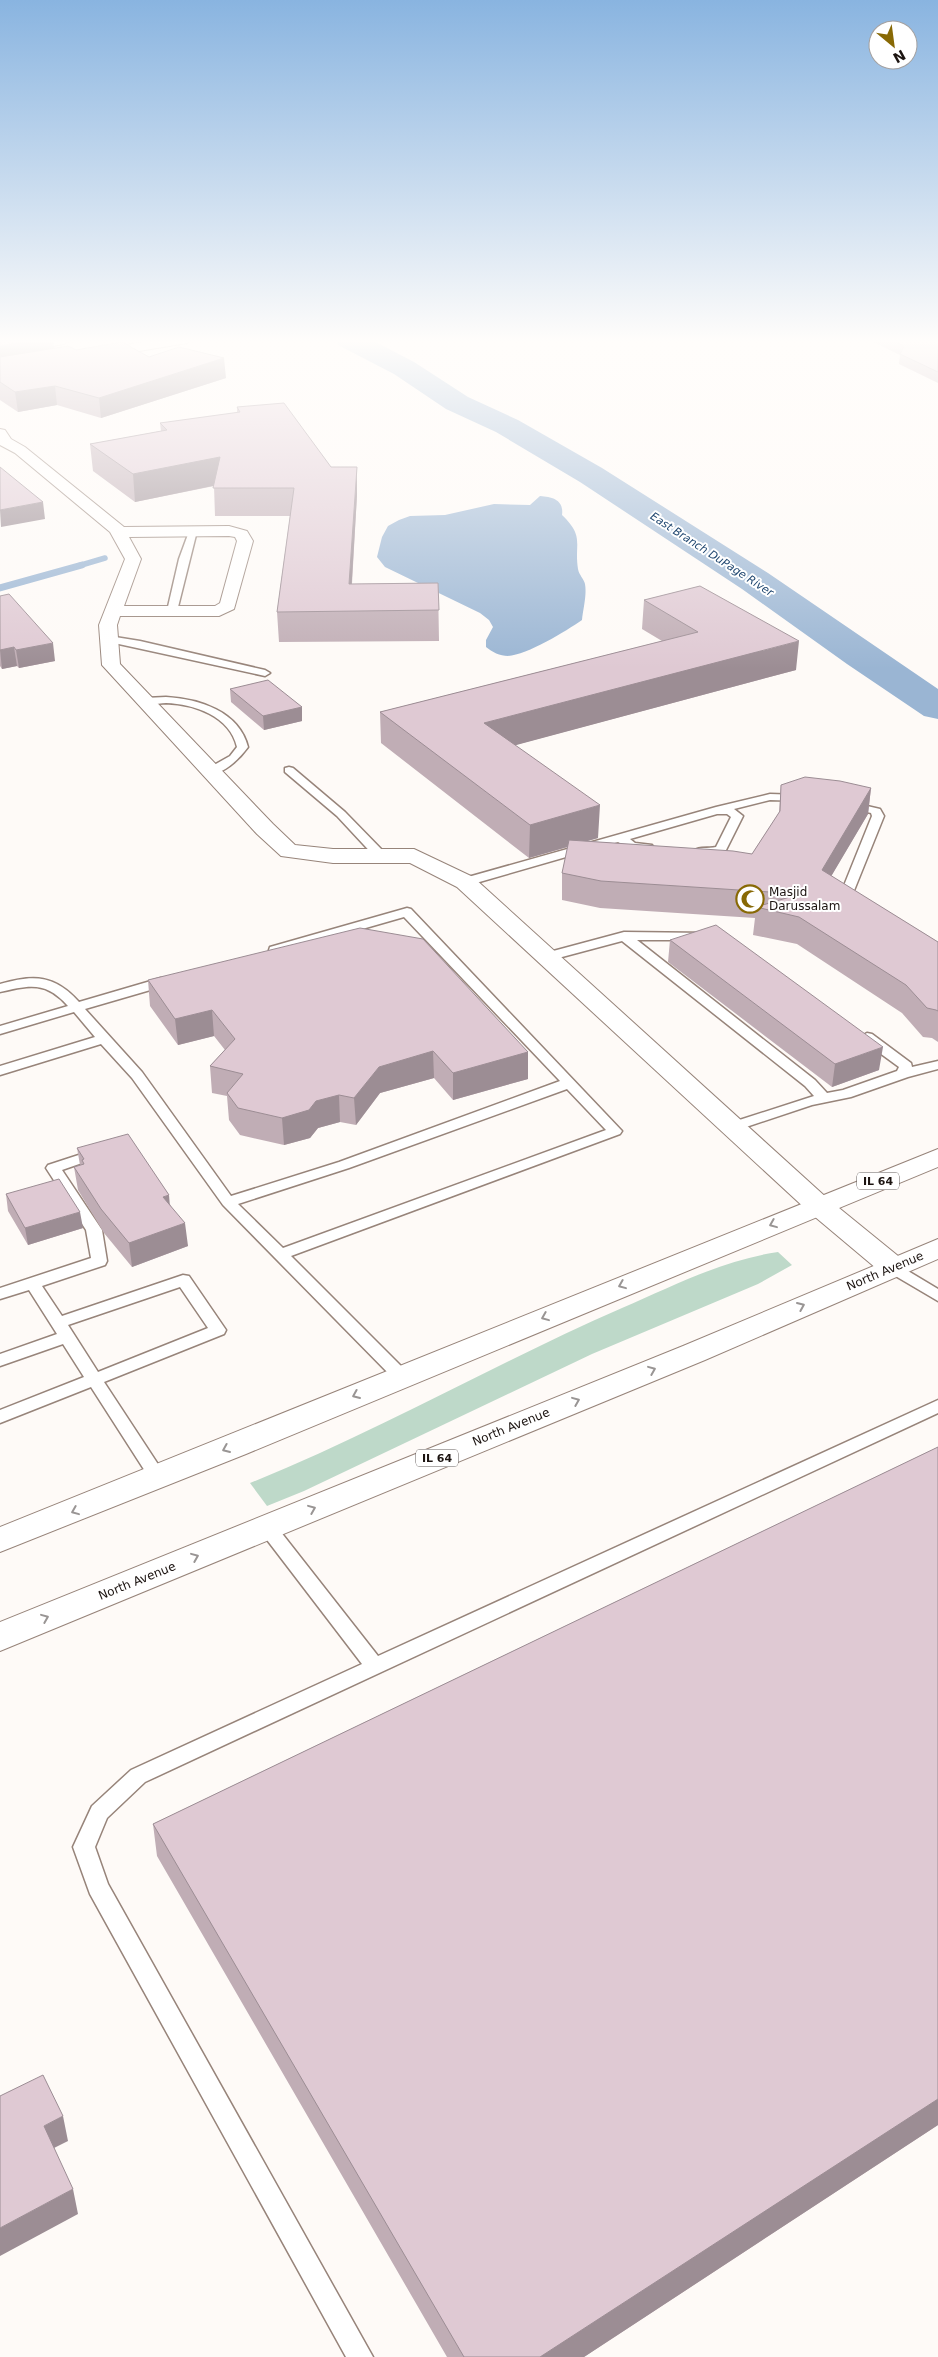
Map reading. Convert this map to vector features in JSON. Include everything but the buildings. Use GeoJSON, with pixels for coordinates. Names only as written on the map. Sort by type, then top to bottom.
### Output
{"type":"FeatureCollection","features":[{"type":"Feature","properties":{"kind":"street"},"geometry":{"type":"LineString","coordinates":[[18,449],[118,532],[133,560],[108,625],[111,664],[289,851],[333,856],[414,856],[465,882],[818,1205],[893,1267]]}},
{"type":"Feature","properties":{"kind":"street"},"geometry":{"type":"LineString","coordinates":[[114,610],[219,610],[228,605],[245,541],[241,534],[228,531],[118,532]]}},
{"type":"Feature","properties":{"kind":"street","name":"IL 64"},"geometry":{"type":"LineString","coordinates":[[0,1540],[158,1478],[401,1376],[938,1157]]}},
{"type":"Feature","properties":{"kind":"street","name":"North Avenue"},"geometry":{"type":"LineString","coordinates":[[0,1637],[694,1353],[938,1248]]}},
{"type":"Feature","properties":{"kind":"lane"},"geometry":{"type":"LineString","coordinates":[[172,610],[184,559],[194,531]]}},
{"type":"Feature","properties":{"kind":"lane"},"geometry":{"type":"LineString","coordinates":[[109,639],[140,644],[264,673]]}},
{"type":"Feature","properties":{"kind":"lane"},"geometry":{"type":"LineString","coordinates":[[146,701],[174,699],[194,702],[214,711],[240,734],[243,747],[234,758],[211,771]]}},
{"type":"Feature","properties":{"kind":"lane"},"geometry":{"type":"LineString","coordinates":[[289,770],[341,814],[381,856]]}},
{"type":"Feature","properties":{"kind":"lane"},"geometry":{"type":"LineString","coordinates":[[465,882],[770,797],[786,796],[814,800]]}},
{"type":"Feature","properties":{"kind":"lane"},"geometry":{"type":"LineString","coordinates":[[842,804],[870,808],[876,811],[878,816],[847,893],[846,899],[859,911]]}},
{"type":"Feature","properties":{"kind":"lane"},"geometry":{"type":"LineString","coordinates":[[690,851],[709,853],[720,848],[737,816],[730,812],[716,811]]}},
{"type":"Feature","properties":{"kind":"lane"},"geometry":{"type":"LineString","coordinates":[[620,838],[632,846],[661,849]]}},
{"type":"Feature","properties":{"kind":"lane"},"geometry":{"type":"LineString","coordinates":[[266,952],[407,912],[616,1131],[280,1255]]}},
{"type":"Feature","properties":{"kind":"lane"},"geometry":{"type":"LineString","coordinates":[[624,936],[810,1083],[823,1098]]}},
{"type":"Feature","properties":{"kind":"lane"},"geometry":{"type":"LineString","coordinates":[[547,957],[624,936],[708,936],[716,939]]}},
{"type":"Feature","properties":{"kind":"lane"},"geometry":{"type":"LineString","coordinates":[[0,1030],[181,977]]}},
{"type":"Feature","properties":{"kind":"lane"},"geometry":{"type":"LineString","coordinates":[[0,988],[32,981],[50,984],[62,991],[137,1075],[228,1202],[401,1376]]}},
{"type":"Feature","properties":{"kind":"lane"},"geometry":{"type":"LineString","coordinates":[[859,1031],[906,1066],[903,1074]]}},
{"type":"Feature","properties":{"kind":"lane"},"geometry":{"type":"LineString","coordinates":[[0,1071],[105,1038]]}},
{"type":"Feature","properties":{"kind":"lane"},"geometry":{"type":"LineString","coordinates":[[732,1127],[809,1101],[846,1094],[903,1074],[938,1065]]}},
{"type":"Feature","properties":{"kind":"lane"},"geometry":{"type":"LineString","coordinates":[[228,1202],[344,1165],[569,1083]]}},
{"type":"Feature","properties":{"kind":"lane"},"geometry":{"type":"LineString","coordinates":[[0,1294],[99,1261],[94,1230],[53,1168],[112,1148]]}},
{"type":"Feature","properties":{"kind":"lane"},"geometry":{"type":"LineString","coordinates":[[893,1267],[938,1296]]}},
{"type":"Feature","properties":{"kind":"lane"},"geometry":{"type":"LineString","coordinates":[[0,1360],[62,1330],[183,1280],[218,1330],[0,1417]]}},
{"type":"Feature","properties":{"kind":"lane"},"geometry":{"type":"LineString","coordinates":[[32,1283],[158,1478]]}},
{"type":"Feature","properties":{"kind":"lane"},"geometry":{"type":"LineString","coordinates":[[360,2357],[98,1887],[84,1847],[99,1812],[138,1776],[938,1406]]}},
{"type":"Feature","properties":{"kind":"lane"},"geometry":{"type":"LineString","coordinates":[[267,1527],[375,1666]]}},
{"type":"Feature","properties":{"kind":"green space"},"geometry":{"type":"Polygon","coordinates":[[[778,1252],[792,1265],[758,1284],[592,1354],[304,1491],[267,1506],[250,1483],[344,1442],[575,1329],[679,1283],[718,1267],[778,1252]]]}},
{"type":"Feature","properties":{"kind":"water"},"geometry":{"type":"Polygon","coordinates":[[[540,496],[557,500],[561,506],[562,515],[574,529],[577,540],[578,569],[585,584],[585,597],[582,620],[557,636],[525,652],[508,656],[491,651],[486,647],[486,640],[493,627],[489,620],[480,613],[385,567],[377,557],[382,537],[388,526],[399,520],[410,516],[445,515],[494,504],[530,505],[540,496]]]}},
{"type":"Feature","properties":{"kind":"waterway","name":"East Branch DuPage River"},"geometry":{"type":"LineString","coordinates":[[546,449],[591,475],[755,581],[861,656],[938,707]]}},
{"type":"Feature","properties":{"kind":"waterway"},"geometry":{"type":"LineString","coordinates":[[78,566],[105,558]]}},
{"type":"Feature","properties":{"kind":"waterway"},"geometry":{"type":"LineString","coordinates":[[0,588],[82,565]]}},
{"type":"Feature","properties":{"kind":"place","name":"Masjid Darussalam"},"geometry":{"type":"Point","coordinates":[750,899]}}]}
